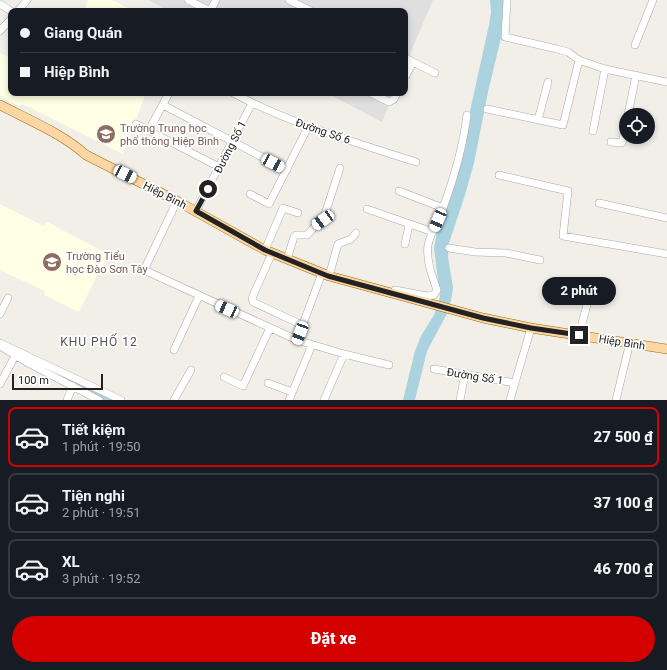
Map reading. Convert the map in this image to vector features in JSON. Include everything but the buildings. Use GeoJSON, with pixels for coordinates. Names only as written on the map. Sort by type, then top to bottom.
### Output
{"type":"FeatureCollection","features":[{"type":"Feature","properties":{"kind":"main road","name":"Hiệp Bình"},"geometry":{"type":"LineString","coordinates":[[0,105],[47,129],[77,147],[86,155],[177,201],[269,251],[325,275],[483,318],[531,328],[630,342],[667,349]]}},
{"type":"Feature","properties":{"kind":"street"},"geometry":{"type":"LineString","coordinates":[[20,8],[27,0]]}},
{"type":"Feature","properties":{"kind":"street"},"geometry":{"type":"LineString","coordinates":[[188,0],[204,8]]}},
{"type":"Feature","properties":{"kind":"street"},"geometry":{"type":"LineString","coordinates":[[289,0],[305,8]]}},
{"type":"Feature","properties":{"kind":"street"},"geometry":{"type":"LineString","coordinates":[[507,0],[508,4],[505,37],[568,52],[579,60],[605,69],[667,82]]}},
{"type":"Feature","properties":{"kind":"street"},"geometry":{"type":"LineString","coordinates":[[634,45],[653,0]]}},
{"type":"Feature","properties":{"kind":"street"},"geometry":{"type":"LineString","coordinates":[[0,31],[8,22]]}},
{"type":"Feature","properties":{"kind":"street"},"geometry":{"type":"LineString","coordinates":[[408,60],[436,74]]}},
{"type":"Feature","properties":{"kind":"street"},"geometry":{"type":"LineString","coordinates":[[487,109],[563,125],[579,60]]}},
{"type":"Feature","properties":{"kind":"street"},"geometry":{"type":"LineString","coordinates":[[408,72],[413,62]]}},
{"type":"Feature","properties":{"kind":"street"},"geometry":{"type":"LineString","coordinates":[[593,131],[605,69]]}},
{"type":"Feature","properties":{"kind":"street"},"geometry":{"type":"LineString","coordinates":[[629,108],[636,75]]}},
{"type":"Feature","properties":{"kind":"street"},"geometry":{"type":"LineString","coordinates":[[538,120],[548,82]]}},
{"type":"Feature","properties":{"kind":"street"},"geometry":{"type":"LineString","coordinates":[[148,130],[168,96]]}},
{"type":"Feature","properties":{"kind":"street","name":"Đường Số 6"},"geometry":{"type":"LineString","coordinates":[[239,96],[308,127],[416,162]]}},
{"type":"Feature","properties":{"kind":"street"},"geometry":{"type":"LineString","coordinates":[[376,96],[389,102],[396,96]]}},
{"type":"Feature","properties":{"kind":"street","name":"Đường Số 1"},"geometry":{"type":"LineString","coordinates":[[196,211],[252,103]]}},
{"type":"Feature","properties":{"kind":"street"},"geometry":{"type":"LineString","coordinates":[[163,105],[287,170]]}},
{"type":"Feature","properties":{"kind":"street"},"geometry":{"type":"LineString","coordinates":[[381,291],[388,288],[419,295],[434,295],[437,290],[428,261],[428,244],[443,208],[460,152],[467,115]]}},
{"type":"Feature","properties":{"kind":"street"},"geometry":{"type":"LineString","coordinates":[[136,124],[219,167]]}},
{"type":"Feature","properties":{"kind":"street"},"geometry":{"type":"LineString","coordinates":[[250,194],[269,204],[308,127]]}},
{"type":"Feature","properties":{"kind":"street"},"geometry":{"type":"LineString","coordinates":[[611,142],[619,143]]}},
{"type":"Feature","properties":{"kind":"street"},"geometry":{"type":"LineString","coordinates":[[287,259],[294,237],[296,235],[307,235],[312,231],[314,226],[323,220],[340,168]]}},
{"type":"Feature","properties":{"kind":"street"},"geometry":{"type":"LineString","coordinates":[[499,175],[568,191],[562,236],[667,254]]}},
{"type":"Feature","properties":{"kind":"street"},"geometry":{"type":"LineString","coordinates":[[399,192],[443,208]]}},
{"type":"Feature","properties":{"kind":"street"},"geometry":{"type":"LineString","coordinates":[[177,201],[144,270],[297,340],[389,366]]}},
{"type":"Feature","properties":{"kind":"street"},"geometry":{"type":"LineString","coordinates":[[598,203],[667,218]]}},
{"type":"Feature","properties":{"kind":"street"},"geometry":{"type":"LineString","coordinates":[[298,213],[283,208],[253,296],[253,302],[302,325]]}},
{"type":"Feature","properties":{"kind":"street"},"geometry":{"type":"LineString","coordinates":[[367,209],[409,225],[433,232]]}},
{"type":"Feature","properties":{"kind":"street"},"geometry":{"type":"LineString","coordinates":[[405,244],[409,225]]}},
{"type":"Feature","properties":{"kind":"street"},"geometry":{"type":"LineString","coordinates":[[297,340],[302,325],[338,244],[351,239],[356,234]]}},
{"type":"Feature","properties":{"kind":"street"},"geometry":{"type":"LineString","coordinates":[[449,248],[475,252],[506,253],[540,260]]}},
{"type":"Feature","properties":{"kind":"street"},"geometry":{"type":"LineString","coordinates":[[174,350],[198,296]]}},
{"type":"Feature","properties":{"kind":"street"},"geometry":{"type":"LineString","coordinates":[[579,335],[589,297]]}},
{"type":"Feature","properties":{"kind":"street"},"geometry":{"type":"LineString","coordinates":[[0,314],[8,298]]}},
{"type":"Feature","properties":{"kind":"street"},"geometry":{"type":"LineString","coordinates":[[224,377],[243,386],[270,328]]}},
{"type":"Feature","properties":{"kind":"street"},"geometry":{"type":"LineString","coordinates":[[510,400],[531,328]]}},
{"type":"Feature","properties":{"kind":"street"},"geometry":{"type":"LineString","coordinates":[[616,400],[630,342]]}},
{"type":"Feature","properties":{"kind":"street"},"geometry":{"type":"LineString","coordinates":[[0,343],[121,400]]}},
{"type":"Feature","properties":{"kind":"street"},"geometry":{"type":"LineString","coordinates":[[289,400],[312,345]]}},
{"type":"Feature","properties":{"kind":"street"},"geometry":{"type":"LineString","coordinates":[[0,346],[15,356],[99,400]]}},
{"type":"Feature","properties":{"kind":"street"},"geometry":{"type":"LineString","coordinates":[[324,400],[344,354]]}},
{"type":"Feature","properties":{"kind":"street"},"geometry":{"type":"LineString","coordinates":[[0,384],[15,356]]}},
{"type":"Feature","properties":{"kind":"street","name":"Đường Số 1"},"geometry":{"type":"LineString","coordinates":[[434,369],[515,383]]}},
{"type":"Feature","properties":{"kind":"street"},"geometry":{"type":"LineString","coordinates":[[174,400],[190,370]]}},
{"type":"Feature","properties":{"kind":"street"},"geometry":{"type":"LineString","coordinates":[[460,400],[466,374]]}},
{"type":"Feature","properties":{"kind":"street"},"geometry":{"type":"LineString","coordinates":[[268,383],[292,392]]}},
{"type":"Feature","properties":{"kind":"street"},"geometry":{"type":"LineString","coordinates":[[67,400],[73,386]]}},
{"type":"Feature","properties":{"kind":"shaded area"},"geometry":{"type":"Polygon","coordinates":[[[88,0],[112,0],[128,8],[85,8],[88,0]]]}},
{"type":"Feature","properties":{"kind":"shaded area"},"geometry":{"type":"Polygon","coordinates":[[[148,0],[433,0],[408,59],[408,8],[163,8],[148,0]]]}},
{"type":"Feature","properties":{"kind":"shaded area","name":"Trường Trung học phổ thông Hiệp Bình"},"geometry":{"type":"Polygon","coordinates":[[[0,53],[8,57],[8,96],[145,96],[123,154],[23,104],[19,106],[0,96],[0,53]]]}},
{"type":"Feature","properties":{"kind":"shaded area"},"geometry":{"type":"Polygon","coordinates":[[[333,96],[393,96],[382,122],[333,96]]]}},
{"type":"Feature","properties":{"kind":"shaded area","name":"Trường Tiểu học Đào Sơn Tây"},"geometry":{"type":"Polygon","coordinates":[[[0,204],[44,226],[47,222],[108,254],[79,312],[44,295],[45,291],[0,270],[0,204]]]}},
{"type":"Feature","properties":{"kind":"water"},"geometry":{"type":"Polygon","coordinates":[[[490,0],[504,0],[504,22],[474,163],[449,243],[448,257],[453,287],[449,310],[427,351],[415,400],[403,400],[415,351],[421,336],[434,315],[440,297],[434,248],[437,232],[453,188],[489,25],[491,12],[490,0]]]}},
{"type":"Feature","properties":{"kind":"waterway"},"geometry":{"type":"LineString","coordinates":[[60,375],[110,400]]}},
{"type":"Feature","properties":{"kind":"place","name":"Trường Trung học phổ thông Hiệp Bình"},"geometry":{"type":"Point","coordinates":[106,134]}},
{"type":"Feature","properties":{"kind":"place","name":"Trường Tiểu học Đào Sơn Tây"},"geometry":{"type":"Point","coordinates":[52,262]}},
{"type":"Feature","properties":{"kind":"district","name":"KHU PHỐ 12"},"geometry":{"type":"Point","coordinates":[99,342]}},
{"type":"Feature","properties":{"kind":"route"},"geometry":{"type":"LineString","coordinates":[[208,189],[196,211],[265,250],[328,276],[483,318],[531,328],[579,335]]}}]}
